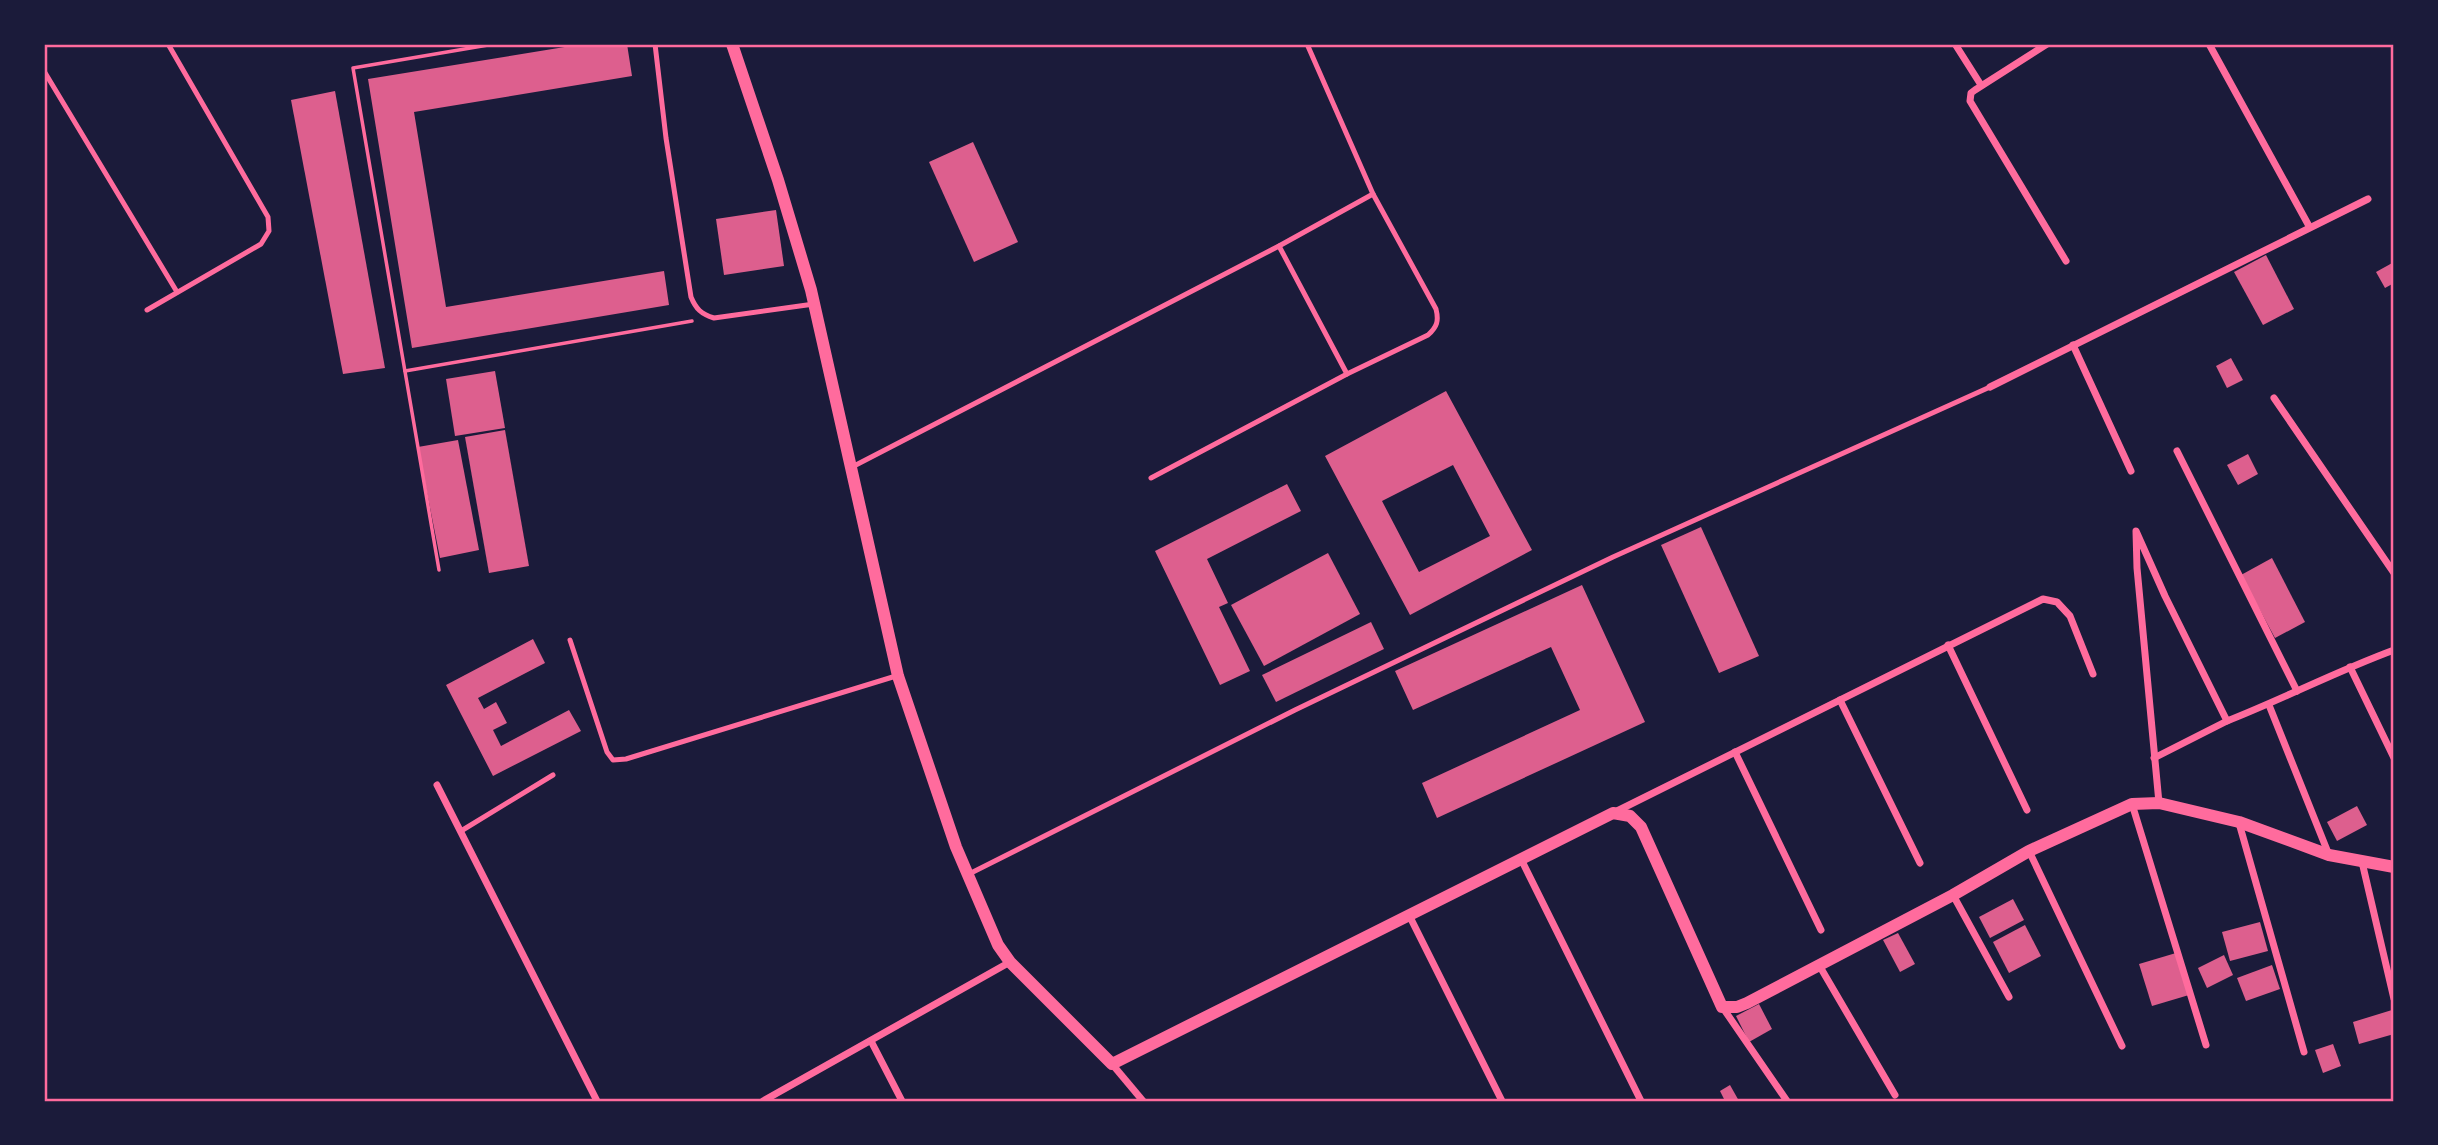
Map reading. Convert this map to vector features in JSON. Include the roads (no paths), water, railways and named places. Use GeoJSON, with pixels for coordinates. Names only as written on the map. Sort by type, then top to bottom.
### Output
{"type":"FeatureCollection","features":[{"type":"Feature","properties":{"kind":"street"},"geometry":{"type":"LineString","coordinates":[[733,44],[778,180],[814,304],[898,676],[956,848],[998,945],[1010,962],[1112,1064],[1143,1101]]}},
{"type":"Feature","properties":{"kind":"street"},"geometry":{"type":"LineString","coordinates":[[1955,44],[1981,85]]}},
{"type":"Feature","properties":{"kind":"street"},"geometry":{"type":"LineString","coordinates":[[2047,44],[1981,85],[1971,93],[1970,101],[2066,261]]}},
{"type":"Feature","properties":{"kind":"street"},"geometry":{"type":"LineString","coordinates":[[2209,44],[2309,226]]}},
{"type":"Feature","properties":{"kind":"street"},"geometry":{"type":"LineString","coordinates":[[1990,387],[2368,199]]}},
{"type":"Feature","properties":{"kind":"street"},"geometry":{"type":"LineString","coordinates":[[2073,345],[2131,471]]}},
{"type":"Feature","properties":{"kind":"street"},"geometry":{"type":"LineString","coordinates":[[2274,398],[2394,573]]}},
{"type":"Feature","properties":{"kind":"street"},"geometry":{"type":"LineString","coordinates":[[2177,451],[2297,691]]}},
{"type":"Feature","properties":{"kind":"street"},"geometry":{"type":"LineString","coordinates":[[2159,803],[2137,568],[2136,531],[2227,721]]}},
{"type":"Feature","properties":{"kind":"street"},"geometry":{"type":"LineString","coordinates":[[1112,1064],[2029,605],[2043,600],[2057,602],[2070,616],[2093,674]]}},
{"type":"Feature","properties":{"kind":"street"},"geometry":{"type":"LineString","coordinates":[[1948,645],[2027,810]]}},
{"type":"Feature","properties":{"kind":"street"},"geometry":{"type":"LineString","coordinates":[[2154,758],[2227,721],[2394,650]]}},
{"type":"Feature","properties":{"kind":"street"},"geometry":{"type":"LineString","coordinates":[[2350,667],[2394,758]]}},
{"type":"Feature","properties":{"kind":"street"},"geometry":{"type":"LineString","coordinates":[[1840,699],[1920,863]]}},
{"type":"Feature","properties":{"kind":"street"},"geometry":{"type":"LineString","coordinates":[[2269,705],[2329,855]]}},
{"type":"Feature","properties":{"kind":"street"},"geometry":{"type":"LineString","coordinates":[[1735,752],[1821,930]]}},
{"type":"Feature","properties":{"kind":"street"},"geometry":{"type":"LineString","coordinates":[[437,785],[597,1101]]}},
{"type":"Feature","properties":{"kind":"street"},"geometry":{"type":"LineString","coordinates":[[1722,1007],[1737,1007],[1747,1003],[1953,895],[2029,851],[2132,804],[2159,803],[2239,822],[2329,855],[2394,867]]}},
{"type":"Feature","properties":{"kind":"street"},"geometry":{"type":"LineString","coordinates":[[2132,804],[2206,1045]]}},
{"type":"Feature","properties":{"kind":"street"},"geometry":{"type":"LineString","coordinates":[[1613,813],[1630,817],[1641,827],[1722,1007],[1787,1101]]}},
{"type":"Feature","properties":{"kind":"street"},"geometry":{"type":"LineString","coordinates":[[2239,822],[2304,1052]]}},
{"type":"Feature","properties":{"kind":"street"},"geometry":{"type":"LineString","coordinates":[[2029,851],[2122,1046]]}},
{"type":"Feature","properties":{"kind":"street"},"geometry":{"type":"LineString","coordinates":[[1521,859],[1641,1101]]}},
{"type":"Feature","properties":{"kind":"street"},"geometry":{"type":"LineString","coordinates":[[2362,862],[2394,999]]}},
{"type":"Feature","properties":{"kind":"street"},"geometry":{"type":"LineString","coordinates":[[1953,895],[2009,997]]}},
{"type":"Feature","properties":{"kind":"street"},"geometry":{"type":"LineString","coordinates":[[1409,915],[1502,1101]]}},
{"type":"Feature","properties":{"kind":"street"},"geometry":{"type":"LineString","coordinates":[[764,1101],[1010,962]]}},
{"type":"Feature","properties":{"kind":"street"},"geometry":{"type":"LineString","coordinates":[[1819,965],[1895,1095]]}},
{"type":"Feature","properties":{"kind":"street"},"geometry":{"type":"LineString","coordinates":[[871,1041],[902,1101]]}},
{"type":"Feature","properties":{"kind":"lane"},"geometry":{"type":"LineString","coordinates":[[147,310],[261,244],[269,231],[268,217],[168,44]]}},
{"type":"Feature","properties":{"kind":"lane"},"geometry":{"type":"LineString","coordinates":[[655,44],[666,138],[691,297],[696,309],[714,318],[814,304]]}},
{"type":"Feature","properties":{"kind":"lane"},"geometry":{"type":"LineString","coordinates":[[1151,478],[1347,374],[1428,335],[1436,328],[1436,309],[1373,194],[1307,44]]}},
{"type":"Feature","properties":{"kind":"lane"},"geometry":{"type":"LineString","coordinates":[[44,71],[177,292]]}},
{"type":"Feature","properties":{"kind":"lane"},"geometry":{"type":"LineString","coordinates":[[852,467],[1279,246],[1373,194]]}},
{"type":"Feature","properties":{"kind":"lane"},"geometry":{"type":"LineString","coordinates":[[1279,246],[1347,374]]}},
{"type":"Feature","properties":{"kind":"lane"},"geometry":{"type":"LineString","coordinates":[[968,875],[1295,710],[1613,557],[1990,387]]}},
{"type":"Feature","properties":{"kind":"lane"},"geometry":{"type":"LineString","coordinates":[[570,640],[607,752],[613,760],[626,759],[898,676]]}},
{"type":"Feature","properties":{"kind":"lane"},"geometry":{"type":"LineString","coordinates":[[461,831],[554,775]]}}]}
